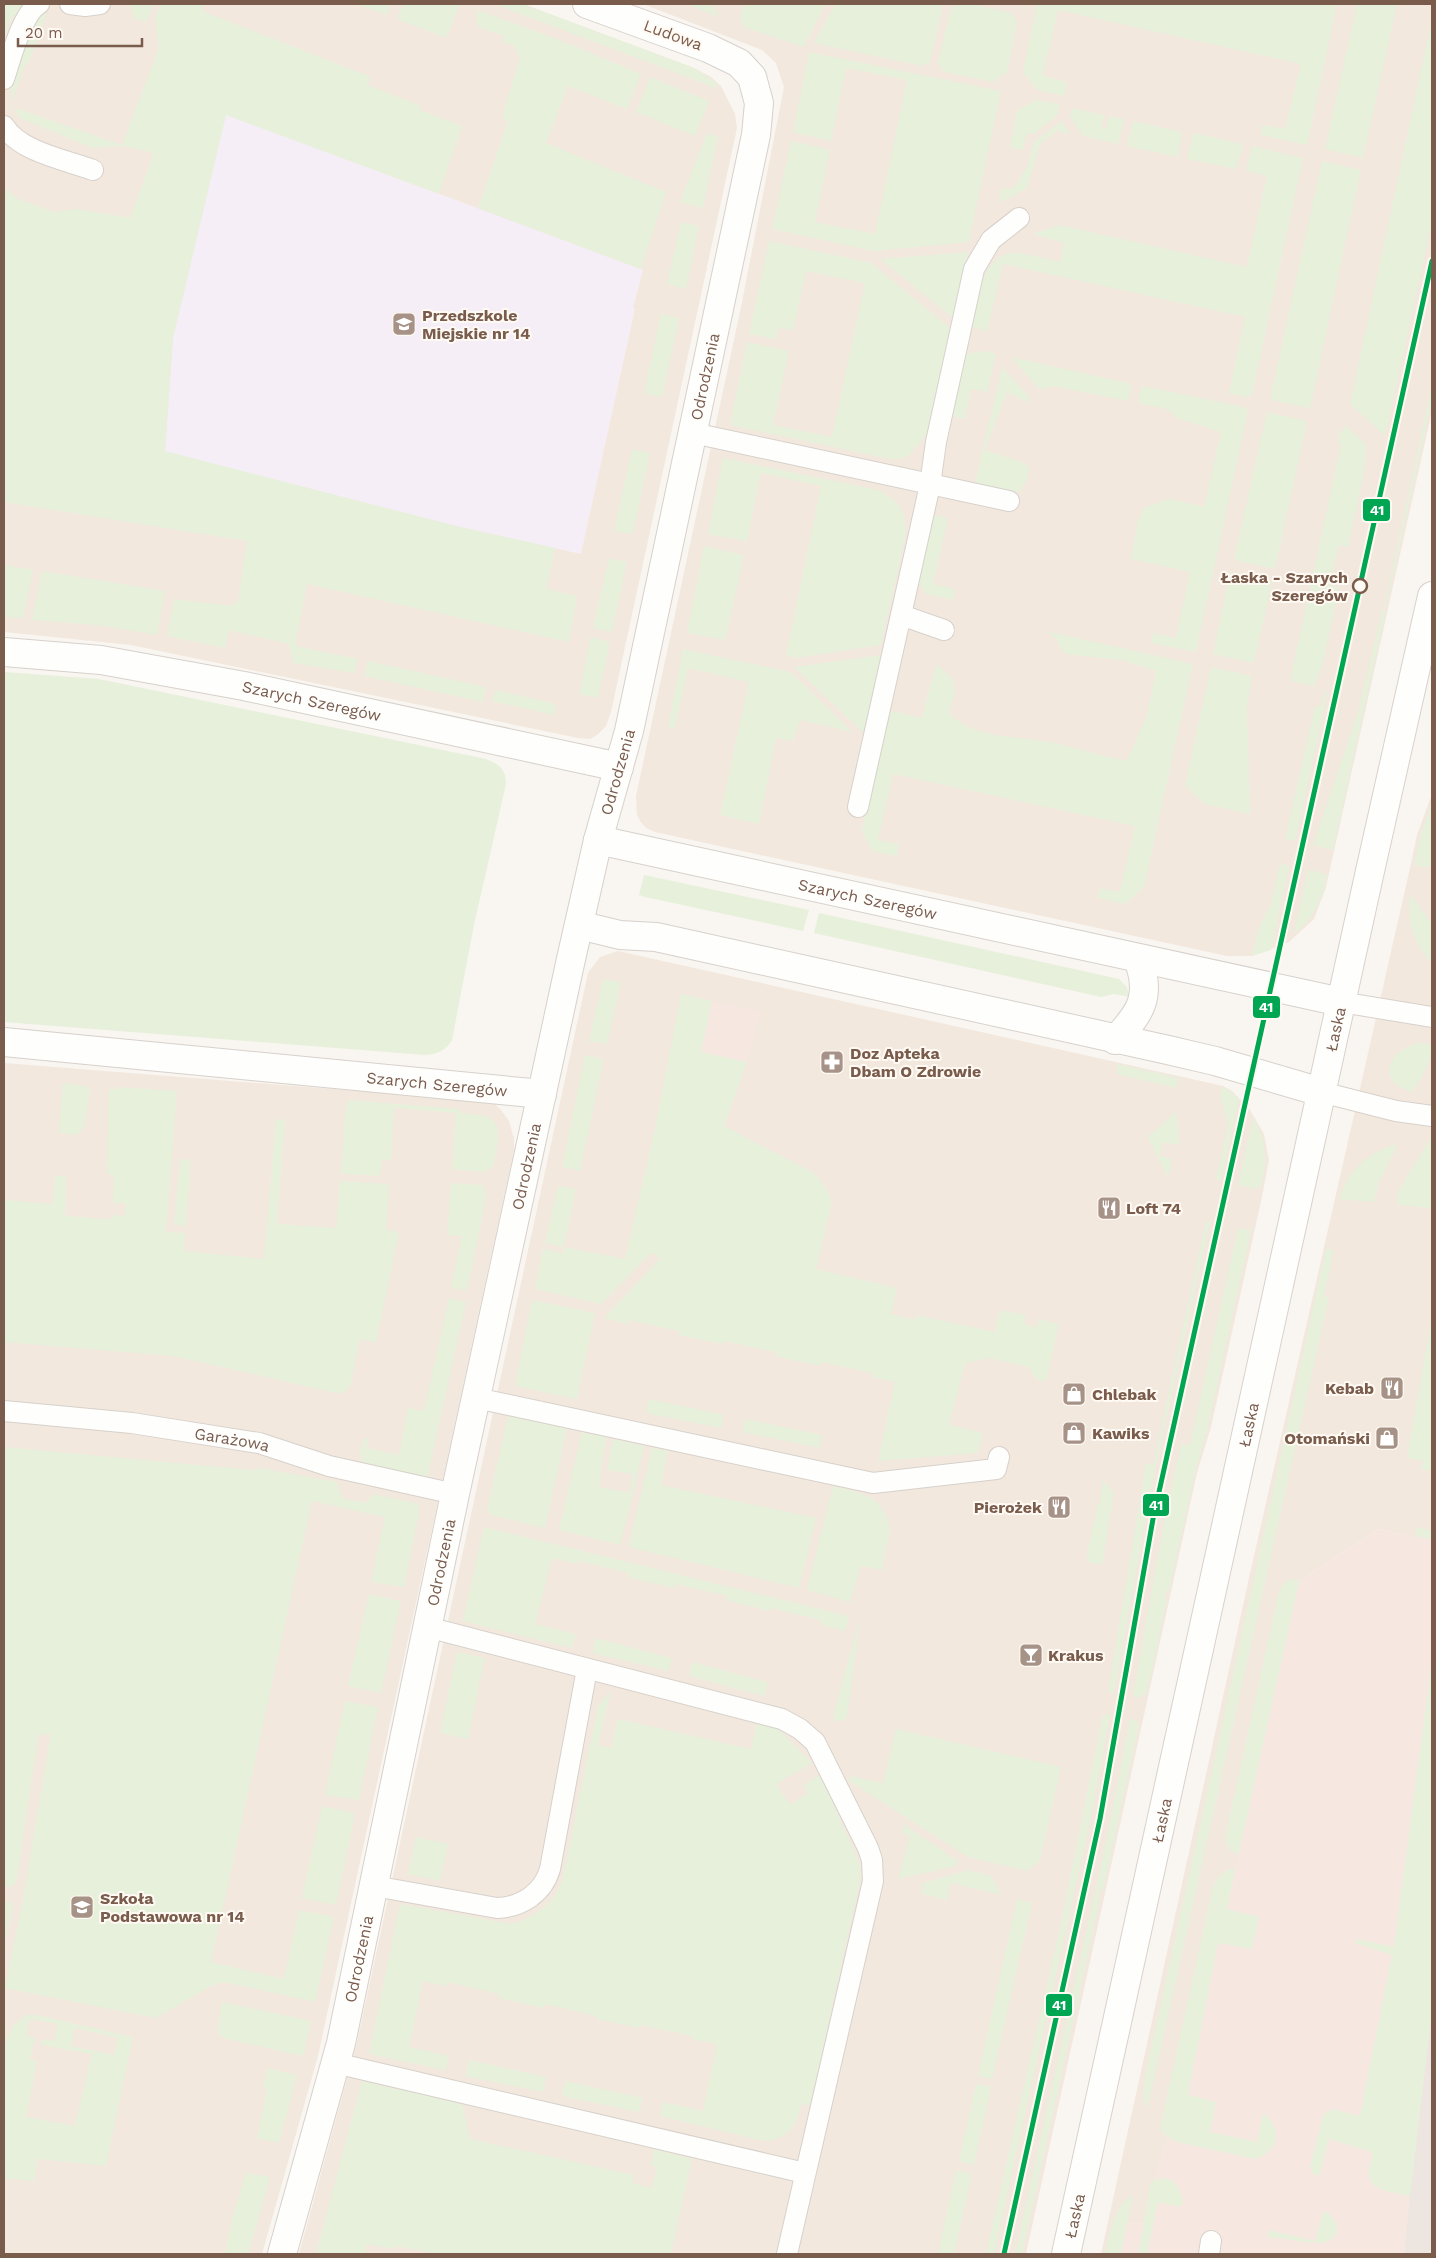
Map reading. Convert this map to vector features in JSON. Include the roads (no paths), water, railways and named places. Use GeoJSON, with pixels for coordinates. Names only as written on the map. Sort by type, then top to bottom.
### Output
{"type":"FeatureCollection","features":[{"type":"Feature","properties":{"kind":"street","name":"Ludowa"},"geometry":{"type":"LineString","coordinates":[[599,6],[708,48],[739,63],[752,77]]}},
{"type":"Feature","properties":{"kind":"street","name":"Odrodzenia"},"geometry":{"type":"LineString","coordinates":[[282,2254],[341,2043],[476,1398],[579,925],[598,840],[631,721],[756,135],[759,103],[752,77]]}},
{"type":"Feature","properties":{"kind":"street","name":"Łaska"},"geometry":{"type":"LineString","coordinates":[[1066,2254],[1432,596]]}},
{"type":"Feature","properties":{"kind":"street","name":"Szarych Szeregów"},"geometry":{"type":"LineString","coordinates":[[4,652],[101,660],[244,686],[619,767]]}},
{"type":"Feature","properties":{"kind":"street","name":"Szarych Szeregów"},"geometry":{"type":"LineString","coordinates":[[598,840],[1341,1002]]}},
{"type":"Feature","properties":{"kind":"street"},"geometry":{"type":"LineString","coordinates":[[579,925],[620,935],[656,937],[1215,1061],[1321,1092]]}},
{"type":"Feature","properties":{"kind":"street"},"geometry":{"type":"LineString","coordinates":[[1115,1040],[1140,1010],[1145,994],[1145,976],[1138,959]]}},
{"type":"Feature","properties":{"kind":"street","name":"Szarych Szeregów"},"geometry":{"type":"LineString","coordinates":[[4,1042],[542,1094]]}},
{"type":"Feature","properties":{"kind":"lane"},"geometry":{"type":"LineString","coordinates":[[4,79],[18,36],[31,11],[39,4]]}},
{"type":"Feature","properties":{"kind":"lane"},"geometry":{"type":"LineString","coordinates":[[70,4],[86,6],[100,4]]}},
{"type":"Feature","properties":{"kind":"lane"},"geometry":{"type":"LineString","coordinates":[[4,126],[9,134],[25,146],[93,170]]}},
{"type":"Feature","properties":{"kind":"lane"},"geometry":{"type":"LineString","coordinates":[[858,807],[930,485],[936,442],[974,269],[991,240],[1018,218]]}},
{"type":"Feature","properties":{"kind":"lane"},"geometry":{"type":"LineString","coordinates":[[693,432],[1009,501]]}},
{"type":"Feature","properties":{"kind":"lane"},"geometry":{"type":"LineString","coordinates":[[901,615],[944,630]]}},
{"type":"Feature","properties":{"kind":"lane"},"geometry":{"type":"LineString","coordinates":[[1341,1002],[1432,1017]]}},
{"type":"Feature","properties":{"kind":"lane"},"geometry":{"type":"LineString","coordinates":[[1321,1092],[1358,1102],[1432,1116]]}},
{"type":"Feature","properties":{"kind":"lane"},"geometry":{"type":"LineString","coordinates":[[476,1398],[873,1482],[996,1469],[999,1457]]}},
{"type":"Feature","properties":{"kind":"lane","name":"Garażowa"},"geometry":{"type":"LineString","coordinates":[[4,1410],[132,1423],[259,1443],[329,1466],[456,1494]]}},
{"type":"Feature","properties":{"kind":"lane"},"geometry":{"type":"LineString","coordinates":[[428,1627],[761,1712],[782,1719],[800,1729],[814,1742],[824,1758],[868,1848],[872,1860],[873,1881],[787,2254]]}},
{"type":"Feature","properties":{"kind":"lane"},"geometry":{"type":"LineString","coordinates":[[374,1886],[497,1908],[516,1906],[537,1892],[550,1869],[587,1669]]}},
{"type":"Feature","properties":{"kind":"lane"},"geometry":{"type":"LineString","coordinates":[[335,2063],[805,2173]]}},
{"type":"Feature","properties":{"kind":"place","name":"Przedszkole Miejskie nr 14"},"geometry":{"type":"Point","coordinates":[404,324]}},
{"type":"Feature","properties":{"kind":"place","name":"Łaska - Szarych Szeregów"},"geometry":{"type":"Point","coordinates":[1360,586]}},
{"type":"Feature","properties":{"kind":"place","name":"Doz Apteka Dbam O Zdrowie"},"geometry":{"type":"Point","coordinates":[832,1062]}},
{"type":"Feature","properties":{"kind":"place","name":"Loft 74"},"geometry":{"type":"Point","coordinates":[1109,1208]}},
{"type":"Feature","properties":{"kind":"place","name":"Kebab"},"geometry":{"type":"Point","coordinates":[1392,1388]}},
{"type":"Feature","properties":{"kind":"place","name":"Chlebak"},"geometry":{"type":"Point","coordinates":[1074,1394]}},
{"type":"Feature","properties":{"kind":"place","name":"Kawiks"},"geometry":{"type":"Point","coordinates":[1074,1433]}},
{"type":"Feature","properties":{"kind":"place","name":"Otomański"},"geometry":{"type":"Point","coordinates":[1387,1438]}},
{"type":"Feature","properties":{"kind":"place","name":"Pierożek"},"geometry":{"type":"Point","coordinates":[1059,1507]}},
{"type":"Feature","properties":{"kind":"place","name":"Krakus"},"geometry":{"type":"Point","coordinates":[1031,1655]}},
{"type":"Feature","properties":{"kind":"place","name":"Szkoła Podstawowa nr 14"},"geometry":{"type":"Point","coordinates":[82,1907]}}]}
